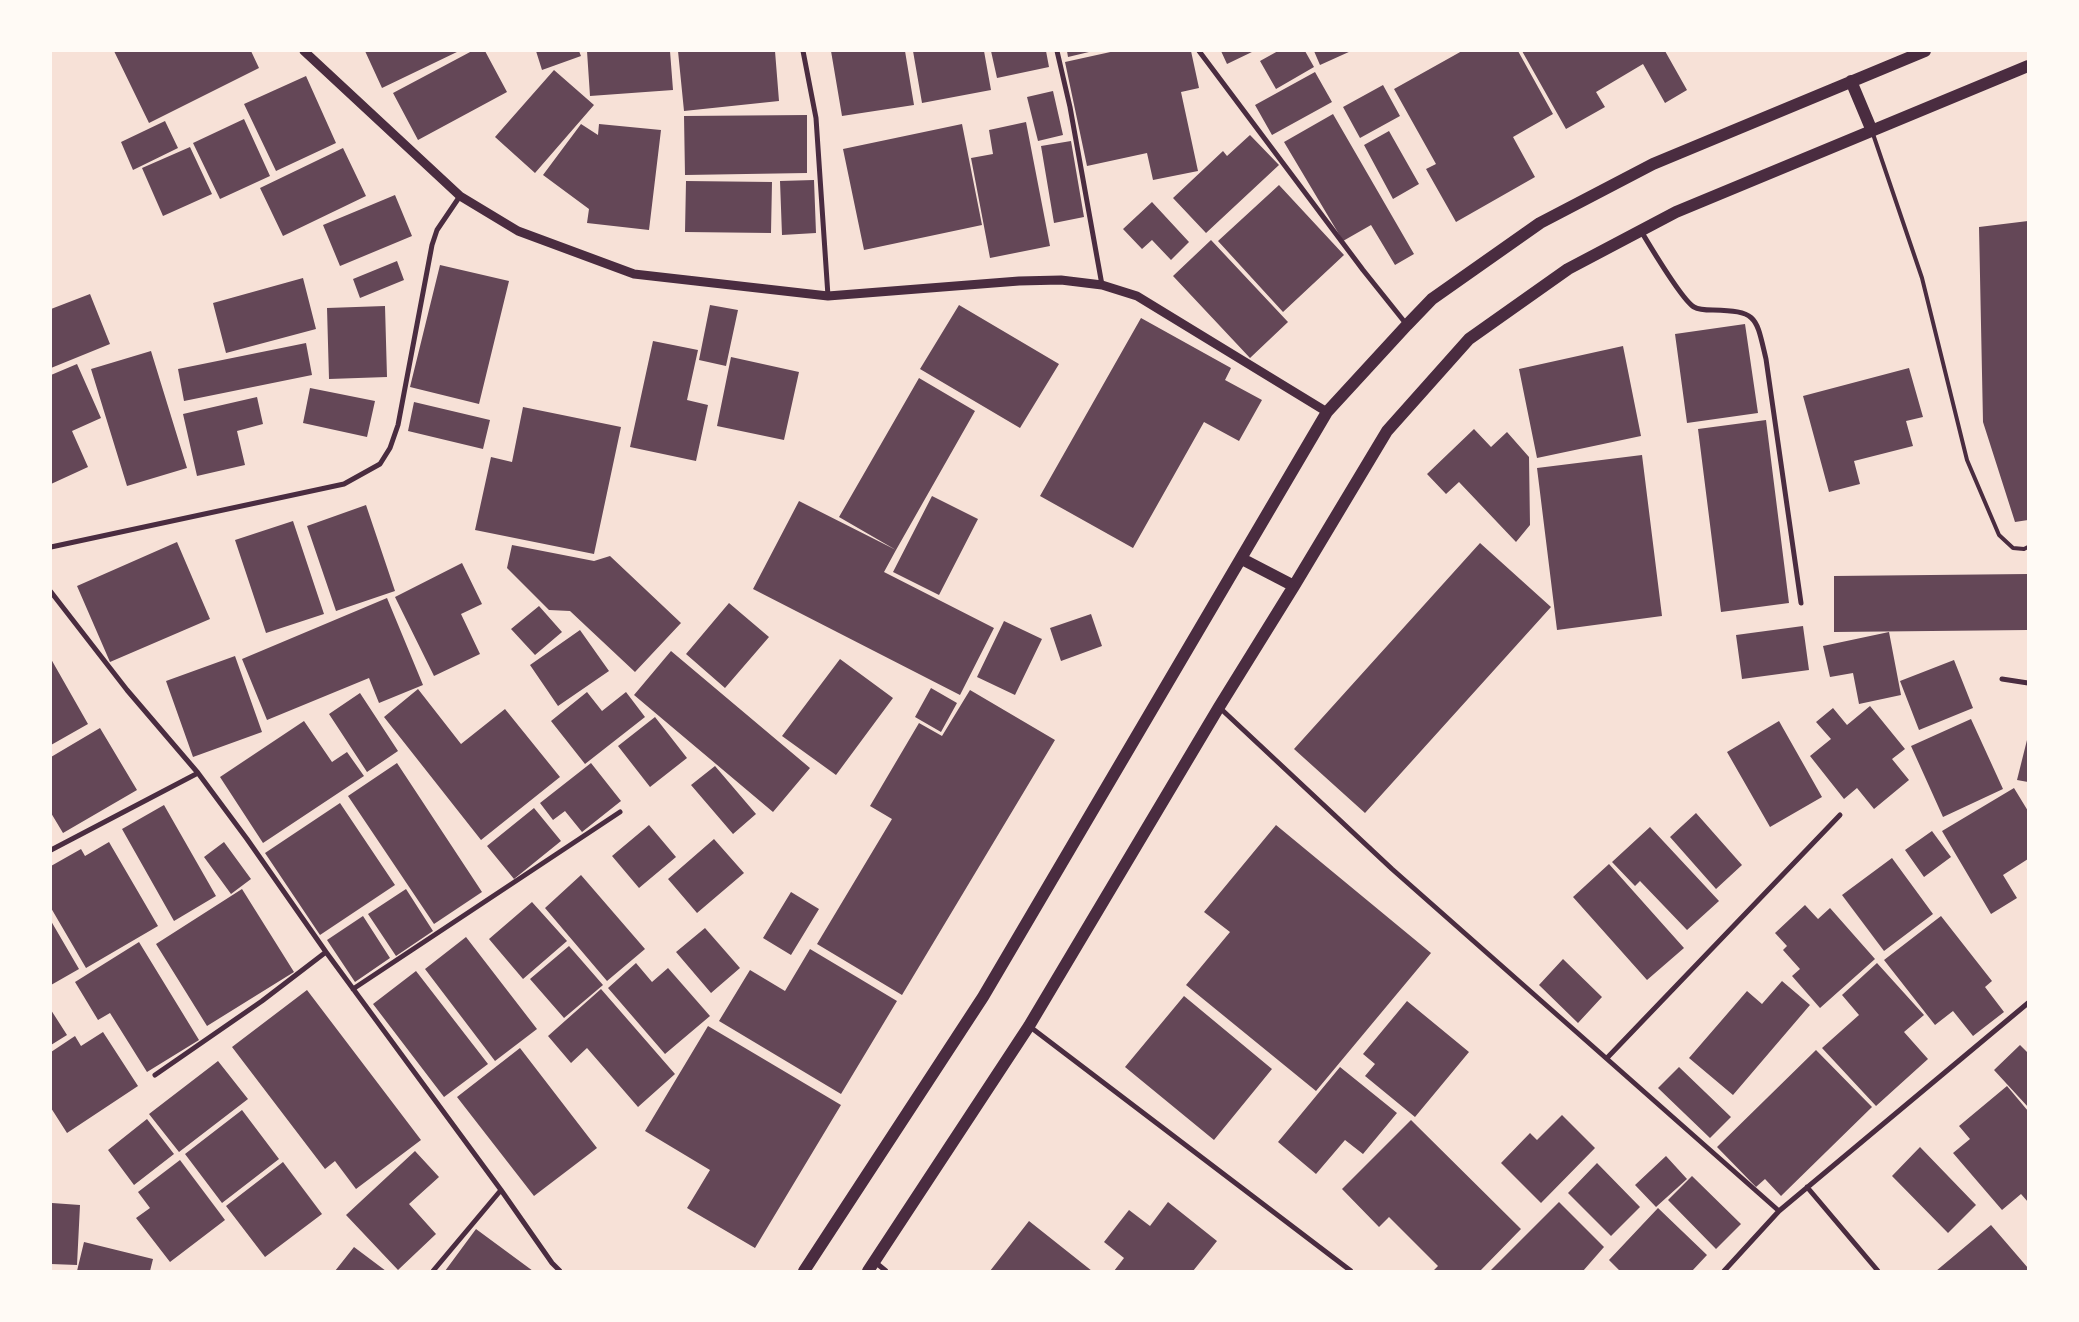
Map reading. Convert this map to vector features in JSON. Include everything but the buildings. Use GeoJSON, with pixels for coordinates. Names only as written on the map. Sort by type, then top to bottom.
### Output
{"type":"FeatureCollection","features":[{"type":"Feature","properties":{"kind":"main road"},"geometry":{"type":"LineString","coordinates":[[804,1271],[983,997],[1327,412],[1432,299],[1540,223],[1653,164],[1924,51]]}},
{"type":"Feature","properties":{"kind":"main road"},"geometry":{"type":"LineString","coordinates":[[871,1266],[1029,1026],[1218,707],[1294,586],[1387,431],[1469,339],[1568,269],[1676,212],[2028,66]]}},
{"type":"Feature","properties":{"kind":"main road"},"geometry":{"type":"LineString","coordinates":[[1851,81],[1872,131]]}},
{"type":"Feature","properties":{"kind":"main road"},"geometry":{"type":"LineString","coordinates":[[1242,559],[1294,586]]}},
{"type":"Feature","properties":{"kind":"street"},"geometry":{"type":"LineString","coordinates":[[304,51],[460,196],[518,231],[634,274],[828,296],[1019,281],[1061,280],[1102,285],[1137,296],[1327,412]]}},
{"type":"Feature","properties":{"kind":"street"},"geometry":{"type":"LineString","coordinates":[[803,51],[816,118],[828,296]]}},
{"type":"Feature","properties":{"kind":"street"},"geometry":{"type":"LineString","coordinates":[[1058,51],[1102,285]]}},
{"type":"Feature","properties":{"kind":"street"},"geometry":{"type":"LineString","coordinates":[[1199,51],[1363,270],[1407,325]]}},
{"type":"Feature","properties":{"kind":"street"},"geometry":{"type":"LineString","coordinates":[[51,547],[344,484],[380,464],[390,448],[398,425],[432,245],[437,230],[460,196]]}},
{"type":"Feature","properties":{"kind":"street"},"geometry":{"type":"LineString","coordinates":[[1641,231],[1684,296],[1694,307],[1703,310],[1737,311],[1751,316],[1758,328],[1766,358],[1801,603]]}},
{"type":"Feature","properties":{"kind":"street"},"geometry":{"type":"LineString","coordinates":[[51,592],[127,690],[198,773],[326,952],[501,1190],[552,1264],[560,1271]]}},
{"type":"Feature","properties":{"kind":"street"},"geometry":{"type":"LineString","coordinates":[[2002,679],[2028,683]]}},
{"type":"Feature","properties":{"kind":"street"},"geometry":{"type":"LineString","coordinates":[[1218,707],[1392,869],[1779,1211]]}},
{"type":"Feature","properties":{"kind":"street"},"geometry":{"type":"LineString","coordinates":[[51,850],[198,773]]}},
{"type":"Feature","properties":{"kind":"street"},"geometry":{"type":"LineString","coordinates":[[354,989],[620,812]]}},
{"type":"Feature","properties":{"kind":"street"},"geometry":{"type":"LineString","coordinates":[[1607,1058],[1840,815]]}},
{"type":"Feature","properties":{"kind":"street"},"geometry":{"type":"LineString","coordinates":[[155,1075],[268,997],[326,952]]}},
{"type":"Feature","properties":{"kind":"street"},"geometry":{"type":"LineString","coordinates":[[1724,1271],[1779,1211],[2028,1003]]}},
{"type":"Feature","properties":{"kind":"street"},"geometry":{"type":"LineString","coordinates":[[1029,1026],[1351,1271]]}},
{"type":"Feature","properties":{"kind":"street"},"geometry":{"type":"LineString","coordinates":[[1807,1187],[1878,1271]]}},
{"type":"Feature","properties":{"kind":"street"},"geometry":{"type":"LineString","coordinates":[[433,1271],[501,1190]]}},
{"type":"Feature","properties":{"kind":"street"},"geometry":{"type":"LineString","coordinates":[[871,1266],[886,1271]]}},
{"type":"Feature","properties":{"kind":"lane"},"geometry":{"type":"LineString","coordinates":[[1872,131],[1922,278],[1967,460],[1999,535],[2013,548],[2024,549],[2028,547]]}}]}
